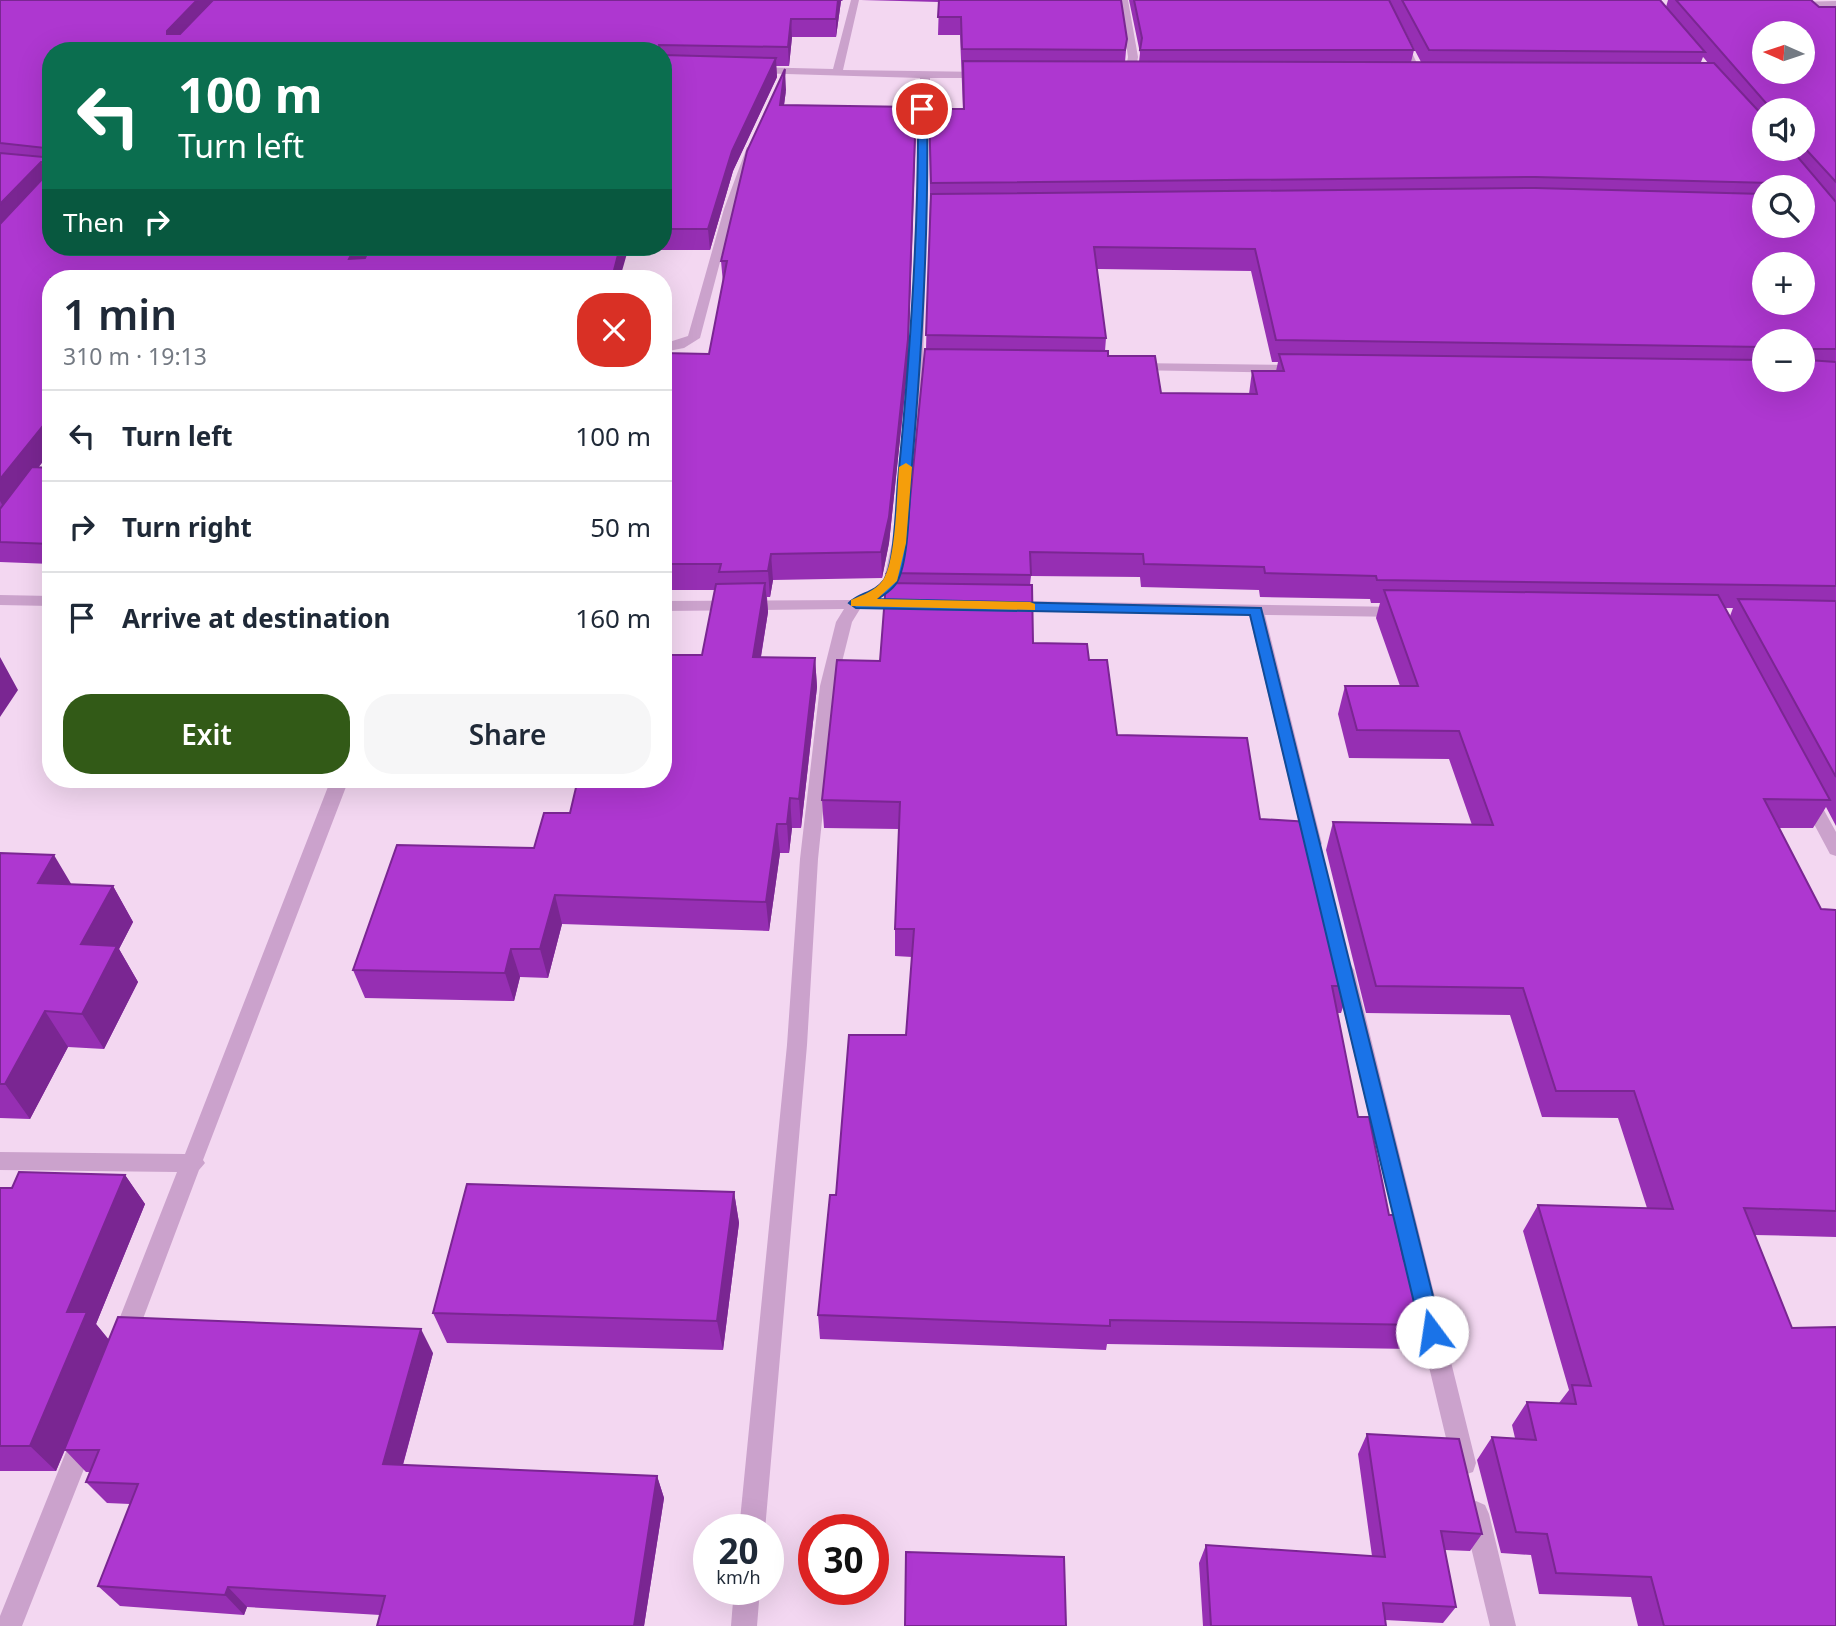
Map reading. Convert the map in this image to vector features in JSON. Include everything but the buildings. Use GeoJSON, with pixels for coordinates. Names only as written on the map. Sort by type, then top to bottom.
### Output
{"type":"FeatureCollection","features":[{"type":"Feature","properties":{"kind":"street"},"geometry":{"type":"LineString","coordinates":[[837,73],[855,0]]}},
{"type":"Feature","properties":{"kind":"street"},"geometry":{"type":"LineString","coordinates":[[1124,0],[1133,57],[1130,74]]}},
{"type":"Feature","properties":{"kind":"street"},"geometry":{"type":"LineString","coordinates":[[1383,0],[1420,74]]}},
{"type":"Feature","properties":{"kind":"street"},"geometry":{"type":"LineString","coordinates":[[1780,5],[1836,4]]}},
{"type":"Feature","properties":{"kind":"street"},"geometry":{"type":"LineString","coordinates":[[746,70],[1007,75]]}},
{"type":"Feature","properties":{"kind":"street"},"geometry":{"type":"LineString","coordinates":[[778,88],[788,71]]}},
{"type":"Feature","properties":{"kind":"street"},"geometry":{"type":"LineString","coordinates":[[753,1514],[797,1045],[809,859],[828,686],[840,633],[856,603],[875,595],[891,581],[895,568],[924,364],[919,258],[930,209],[920,140],[925,75]]}},
{"type":"Feature","properties":{"kind":"street"},"geometry":{"type":"LineString","coordinates":[[672,345],[694,338],[729,209],[757,134]]}},
{"type":"Feature","properties":{"kind":"street"},"geometry":{"type":"LineString","coordinates":[[1122,367],[1316,369]]}},
{"type":"Feature","properties":{"kind":"street"},"geometry":{"type":"LineString","coordinates":[[0,600],[42,601]]}},
{"type":"Feature","properties":{"kind":"street"},"geometry":{"type":"LineString","coordinates":[[672,606],[925,604]]}},
{"type":"Feature","properties":{"kind":"street"},"geometry":{"type":"LineString","coordinates":[[994,606],[1422,612]]}},
{"type":"Feature","properties":{"kind":"street"},"geometry":{"type":"LineString","coordinates":[[1256,611],[1319,868]]}},
{"type":"Feature","properties":{"kind":"street"},"geometry":{"type":"LineString","coordinates":[[1797,775],[1836,849]]}},
{"type":"Feature","properties":{"kind":"street"},"geometry":{"type":"LineString","coordinates":[[117,1356],[194,1163],[337,788]]}},
{"type":"Feature","properties":{"kind":"street"},"geometry":{"type":"LineString","coordinates":[[1339,949],[1503,1626]]}},
{"type":"Feature","properties":{"kind":"street"},"geometry":{"type":"LineString","coordinates":[[0,1161],[194,1163]]}},
{"type":"Feature","properties":{"kind":"street"},"geometry":{"type":"LineString","coordinates":[[9,1626],[91,1420]]}},
{"type":"Feature","properties":{"kind":"street"},"geometry":{"type":"LineString","coordinates":[[744,1626],[746,1605]]}},
{"type":"Feature","properties":{"kind":"slow traffic"},"geometry":{"type":"LineString","coordinates":[[906,467],[899,543],[891,581],[875,595],[856,603],[1030,607]]}},
{"type":"Feature","properties":{"kind":"route"},"geometry":{"type":"LineString","coordinates":[[922,109],[920,140],[923,209],[919,258],[917,364],[899,543],[891,581],[875,595],[856,603],[1256,611],[1432,1332]]}}]}
